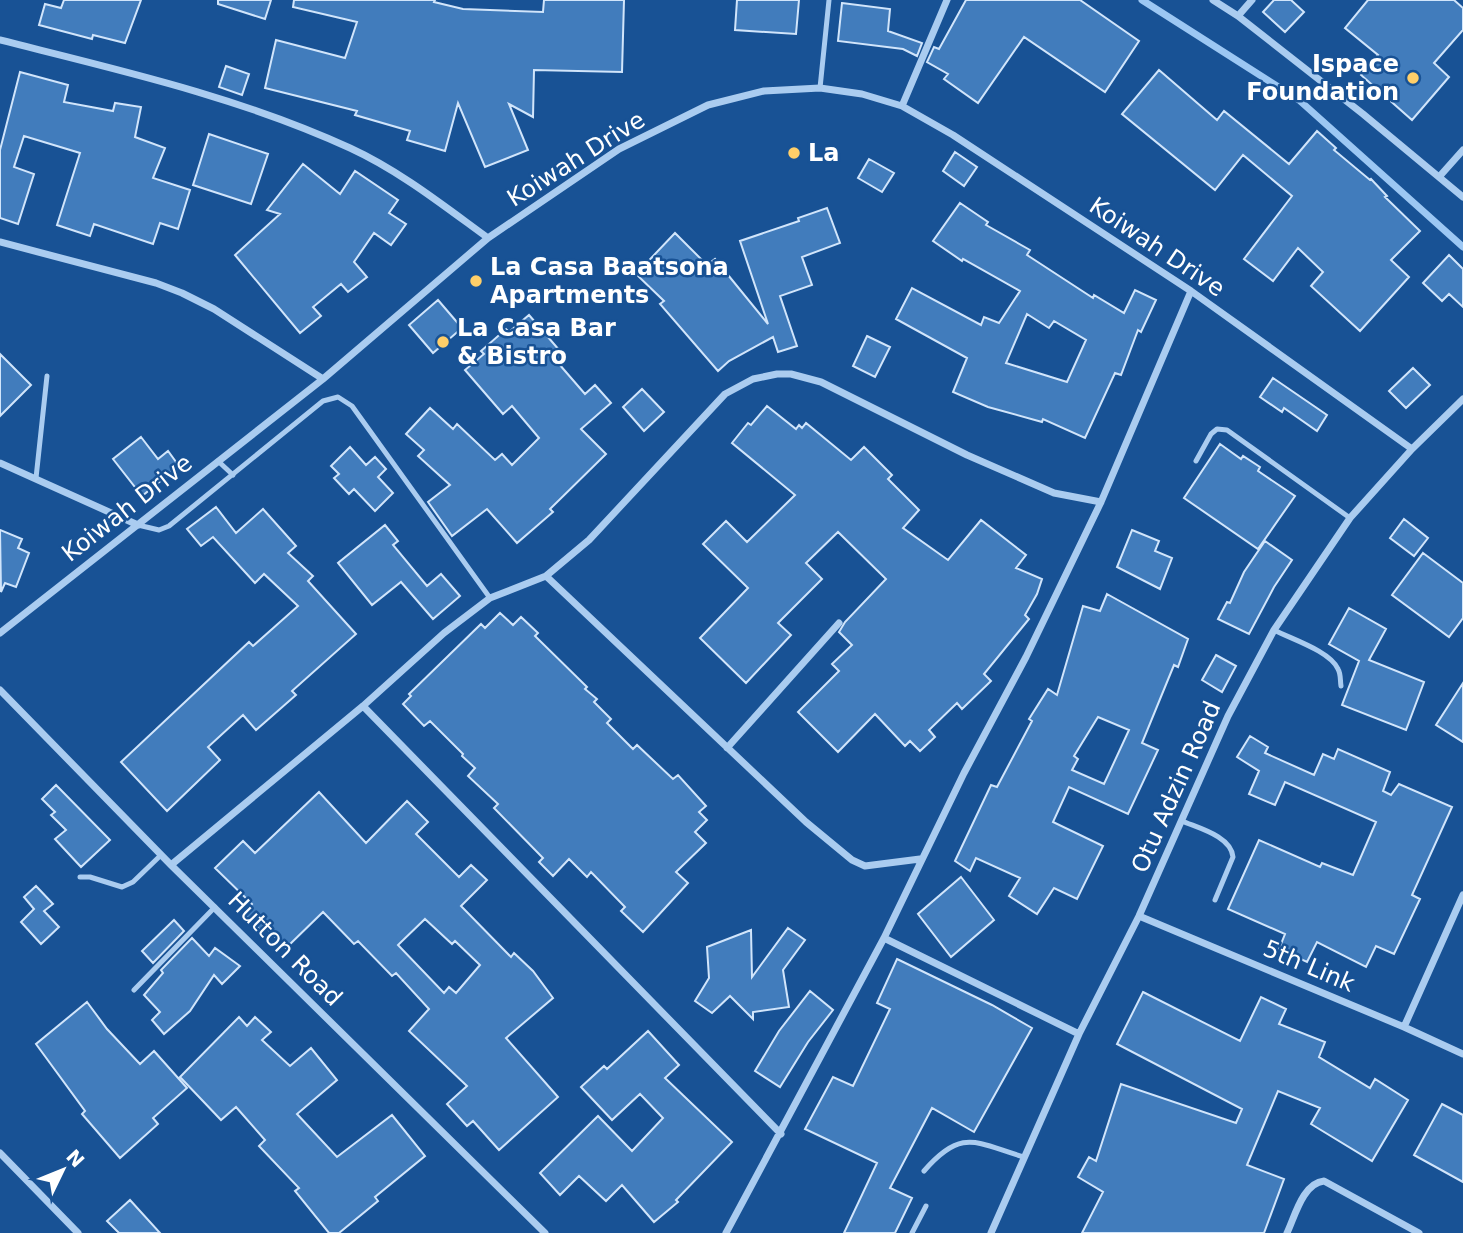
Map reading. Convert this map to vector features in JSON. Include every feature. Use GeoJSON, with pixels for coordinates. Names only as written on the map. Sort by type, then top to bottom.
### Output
{"type":"FeatureCollection","features":[{"type":"Feature","properties":{"kind":"street"},"geometry":{"type":"LineString","coordinates":[[902,106],[947,0]]}},
{"type":"Feature","properties":{"kind":"street"},"geometry":{"type":"LineString","coordinates":[[1213,0],[1238,16],[1363,114],[1463,197]]}},
{"type":"Feature","properties":{"kind":"street"},"geometry":{"type":"LineString","coordinates":[[1238,16],[1252,0]]}},
{"type":"Feature","properties":{"kind":"street"},"geometry":{"type":"LineString","coordinates":[[0,40],[153,78],[257,111],[340,144],[420,189],[488,238]]}},
{"type":"Feature","properties":{"kind":"street","name":"Koiwah Drive"},"geometry":{"type":"LineString","coordinates":[[0,633],[323,379],[488,238],[619,149],[708,105],[764,90],[820,88],[862,94],[902,106],[953,135],[1191,291],[1412,449]]}},
{"type":"Feature","properties":{"kind":"street"},"geometry":{"type":"LineString","coordinates":[[1439,177],[1463,150]]}},
{"type":"Feature","properties":{"kind":"street"},"geometry":{"type":"LineString","coordinates":[[0,242],[142,279],[182,293],[214,309],[323,379]]}},
{"type":"Feature","properties":{"kind":"street"},"geometry":{"type":"LineString","coordinates":[[726,1233],[884,937],[920,859],[1026,657],[1101,502],[1191,291]]}},
{"type":"Feature","properties":{"kind":"street"},"geometry":{"type":"LineString","coordinates":[[171,865],[362,706],[444,633],[491,598],[547,576],[589,540],[725,394],[753,379],[791,374],[821,382],[967,454],[1054,493],[1101,502]]}},
{"type":"Feature","properties":{"kind":"street","name":"Otu Adzin Road"},"geometry":{"type":"LineString","coordinates":[[991,1233],[1079,1034],[1139,916],[1227,716],[1274,630],[1350,518],[1412,449],[1463,399]]}},
{"type":"Feature","properties":{"kind":"street"},"geometry":{"type":"LineString","coordinates":[[0,463],[138,525]]}},
{"type":"Feature","properties":{"kind":"street"},"geometry":{"type":"LineString","coordinates":[[547,576],[806,822],[852,860],[865,866],[920,859]]}},
{"type":"Feature","properties":{"kind":"street"},"geometry":{"type":"LineString","coordinates":[[727,748],[839,623]]}},
{"type":"Feature","properties":{"kind":"street","name":"Hutton Road"},"geometry":{"type":"LineString","coordinates":[[0,691],[171,865],[545,1233]]}},
{"type":"Feature","properties":{"kind":"street"},"geometry":{"type":"LineString","coordinates":[[362,706],[781,1134]]}},
{"type":"Feature","properties":{"kind":"street"},"geometry":{"type":"LineString","coordinates":[[1404,1027],[1463,895]]}},
{"type":"Feature","properties":{"kind":"street","name":"5th Link"},"geometry":{"type":"LineString","coordinates":[[1139,916],[1463,1054]]}},
{"type":"Feature","properties":{"kind":"street"},"geometry":{"type":"LineString","coordinates":[[884,937],[1079,1034]]}},
{"type":"Feature","properties":{"kind":"street"},"geometry":{"type":"LineString","coordinates":[[0,1153],[78,1233]]}},
{"type":"Feature","properties":{"kind":"street"},"geometry":{"type":"LineString","coordinates":[[1287,1233],[1309,1188],[1316,1182],[1324,1181],[1419,1233]]}},
{"type":"Feature","properties":{"kind":"lane"},"geometry":{"type":"LineString","coordinates":[[820,88],[829,0]]}},
{"type":"Feature","properties":{"kind":"lane"},"geometry":{"type":"LineString","coordinates":[[36,478],[47,376]]}},
{"type":"Feature","properties":{"kind":"lane"},"geometry":{"type":"LineString","coordinates":[[138,525],[159,530],[169,526],[323,401],[338,397],[352,406],[491,598]]}},
{"type":"Feature","properties":{"kind":"lane"},"geometry":{"type":"LineString","coordinates":[[1196,461],[1211,434],[1217,429],[1227,429],[1350,518]]}},
{"type":"Feature","properties":{"kind":"lane"},"geometry":{"type":"LineString","coordinates":[[218,461],[233,475]]}},
{"type":"Feature","properties":{"kind":"lane"},"geometry":{"type":"LineString","coordinates":[[1274,630],[1334,662],[1340,671],[1341,686]]}},
{"type":"Feature","properties":{"kind":"lane"},"geometry":{"type":"LineString","coordinates":[[1182,821],[1221,839],[1233,851],[1233,857],[1214,900]]}},
{"type":"Feature","properties":{"kind":"lane"},"geometry":{"type":"LineString","coordinates":[[80,877],[90,877],[122,887],[133,882],[161,855]]}},
{"type":"Feature","properties":{"kind":"lane"},"geometry":{"type":"LineString","coordinates":[[134,990],[215,907]]}},
{"type":"Feature","properties":{"kind":"lane"},"geometry":{"type":"LineString","coordinates":[[924,1171],[941,1152],[972,1140],[1024,1157]]}},
{"type":"Feature","properties":{"kind":"lane"},"geometry":{"type":"LineString","coordinates":[[912,1233],[926,1206]]}},
{"type":"Feature","properties":{"kind":"building"},"geometry":{"type":"Polygon","coordinates":[[[64,0],[141,0],[125,43],[93,35],[92,39],[39,25],[45,4],[61,8],[64,0]]]}},
{"type":"Feature","properties":{"kind":"building"},"geometry":{"type":"Polygon","coordinates":[[[218,0],[271,0],[265,19],[218,4],[218,0]]]}},
{"type":"Feature","properties":{"kind":"building"},"geometry":{"type":"Polygon","coordinates":[[[294,0],[435,0],[434,2],[463,9],[543,12],[544,0],[624,0],[622,72],[534,70],[533,117],[509,104],[528,150],[485,167],[458,103],[445,151],[407,140],[410,131],[355,115],[357,111],[265,88],[276,40],[345,58],[357,22],[293,7],[294,0]]]}},
{"type":"Feature","properties":{"kind":"building"},"geometry":{"type":"Polygon","coordinates":[[[737,0],[799,0],[796,34],[735,30],[737,0]]]}},
{"type":"Feature","properties":{"kind":"building"},"geometry":{"type":"Polygon","coordinates":[[[966,0],[1080,0],[1139,41],[1105,92],[1024,37],[978,103],[944,79],[948,74],[927,62],[934,47],[939,49],[966,0]]]}},
{"type":"Feature","properties":{"kind":"building"},"geometry":{"type":"Polygon","coordinates":[[[1274,0],[1291,0],[1304,12],[1285,32],[1263,12],[1274,0]]]}},
{"type":"Feature","properties":{"kind":"building"},"geometry":{"type":"Polygon","coordinates":[[[1368,0],[1454,0],[1463,8],[1463,30],[1434,63],[1449,77],[1412,120],[1361,75],[1378,55],[1345,28],[1368,0]]]}},
{"type":"Feature","properties":{"kind":"building"},"geometry":{"type":"Polygon","coordinates":[[[842,3],[890,9],[888,31],[922,43],[917,56],[903,49],[838,41],[842,3]]]}},
{"type":"Feature","properties":{"kind":"building"},"geometry":{"type":"Polygon","coordinates":[[[226,66],[249,74],[242,95],[219,87],[226,66]]]}},
{"type":"Feature","properties":{"kind":"building"},"geometry":{"type":"Polygon","coordinates":[[[1159,70],[1217,120],[1224,111],[1289,164],[1317,131],[1336,148],[1334,150],[1371,179],[1387,196],[1385,197],[1420,231],[1391,260],[1409,277],[1360,331],[1311,286],[1323,272],[1298,248],[1273,281],[1244,259],[1292,196],[1243,155],[1215,190],[1122,114],[1159,70]]]}},
{"type":"Feature","properties":{"kind":"building"},"geometry":{"type":"Polygon","coordinates":[[[20,72],[68,85],[64,102],[113,111],[115,103],[141,107],[135,137],[165,148],[153,178],[190,190],[178,229],[160,223],[153,244],[94,224],[90,236],[57,225],[80,153],[24,136],[14,167],[34,174],[18,224],[0,218],[0,150],[20,72]]]}},
{"type":"Feature","properties":{"kind":"building"},"geometry":{"type":"Polygon","coordinates":[[[209,134],[268,154],[251,204],[193,185],[209,134]]]}},
{"type":"Feature","properties":{"kind":"building"},"geometry":{"type":"Polygon","coordinates":[[[955,152],[977,167],[964,186],[943,171],[955,152]]]}},
{"type":"Feature","properties":{"kind":"building"},"geometry":{"type":"Polygon","coordinates":[[[869,159],[894,173],[882,192],[858,178],[869,159]]]}},
{"type":"Feature","properties":{"kind":"building"},"geometry":{"type":"Polygon","coordinates":[[[303,164],[340,194],[355,171],[398,200],[389,213],[406,224],[391,245],[374,233],[354,262],[367,277],[348,292],[341,284],[313,307],[321,316],[300,333],[235,255],[280,214],[267,210],[303,164]]]}},
{"type":"Feature","properties":{"kind":"building"},"geometry":{"type":"Polygon","coordinates":[[[960,203],[988,222],[986,225],[1030,250],[1027,255],[1093,298],[1094,295],[1124,313],[1135,290],[1156,300],[1141,332],[1138,330],[1121,375],[1115,373],[1085,438],[1043,419],[1042,422],[988,407],[953,392],[967,358],[896,319],[912,288],[981,325],[984,317],[999,323],[1020,291],[963,259],[962,261],[933,241],[960,203]],[[1027,314],[1006,363],[1067,382],[1086,340],[1054,321],[1049,328],[1027,314]]]}},
{"type":"Feature","properties":{"kind":"building"},"geometry":{"type":"Polygon","coordinates":[[[827,208],[840,243],[802,257],[812,285],[780,296],[797,346],[778,352],[773,337],[729,361],[718,371],[660,304],[664,301],[636,274],[675,233],[707,265],[715,259],[768,324],[740,241],[799,221],[798,218],[827,208]]]}},
{"type":"Feature","properties":{"kind":"building"},"geometry":{"type":"Polygon","coordinates":[[[1449,255],[1463,269],[1463,307],[1449,294],[1442,301],[1423,283],[1449,255]]]}},
{"type":"Feature","properties":{"kind":"building"},"geometry":{"type":"Polygon","coordinates":[[[438,300],[462,328],[433,353],[409,325],[438,300]]]}},
{"type":"Feature","properties":{"kind":"building"},"geometry":{"type":"Polygon","coordinates":[[[529,315],[566,358],[559,364],[585,394],[595,385],[611,403],[581,429],[606,454],[550,509],[553,512],[517,543],[487,509],[452,536],[428,502],[450,485],[418,456],[424,450],[406,434],[430,408],[453,429],[457,424],[495,460],[502,454],[512,465],[539,438],[512,406],[503,414],[465,370],[484,354],[481,351],[506,329],[509,332],[529,315]]]}},
{"type":"Feature","properties":{"kind":"building"},"geometry":{"type":"Polygon","coordinates":[[[867,336],[890,347],[875,377],[853,366],[867,336]]]}},
{"type":"Feature","properties":{"kind":"building"},"geometry":{"type":"Polygon","coordinates":[[[0,354],[31,385],[0,416],[0,354]]]}},
{"type":"Feature","properties":{"kind":"building"},"geometry":{"type":"Polygon","coordinates":[[[1413,368],[1430,385],[1406,408],[1389,391],[1413,368]]]}},
{"type":"Feature","properties":{"kind":"building"},"geometry":{"type":"Polygon","coordinates":[[[1273,378],[1327,415],[1317,431],[1284,408],[1282,412],[1260,397],[1273,378]]]}},
{"type":"Feature","properties":{"kind":"building"},"geometry":{"type":"Polygon","coordinates":[[[642,389],[664,412],[644,431],[623,407],[642,389]]]}},
{"type":"Feature","properties":{"kind":"building"},"geometry":{"type":"Polygon","coordinates":[[[767,406],[796,429],[799,425],[802,428],[806,423],[851,460],[864,447],[892,475],[888,479],[919,510],[903,528],[948,560],[981,520],[1026,555],[1016,568],[1042,579],[1025,615],[1029,619],[984,674],[991,681],[962,709],[957,703],[929,730],[935,737],[920,751],[910,741],[905,746],[875,714],[838,752],[798,712],[839,671],[832,664],[852,645],[839,632],[845,622],[886,579],[838,532],[806,563],[822,579],[778,623],[791,635],[746,683],[700,638],[748,588],[703,544],[726,521],[747,542],[795,495],[732,443],[748,423],[751,425],[767,406]]]}},
{"type":"Feature","properties":{"kind":"building"},"geometry":{"type":"Polygon","coordinates":[[[141,437],[158,459],[168,451],[179,466],[142,496],[113,459],[141,437]]]}},
{"type":"Feature","properties":{"kind":"building"},"geometry":{"type":"Polygon","coordinates":[[[1220,444],[1241,459],[1243,456],[1260,467],[1258,471],[1295,496],[1258,549],[1184,498],[1220,444]]]}},
{"type":"Feature","properties":{"kind":"building"},"geometry":{"type":"Polygon","coordinates":[[[350,447],[366,465],[375,457],[386,469],[378,477],[393,493],[375,511],[354,489],[349,494],[334,478],[339,474],[331,466],[350,447]]]}},
{"type":"Feature","properties":{"kind":"building"},"geometry":{"type":"Polygon","coordinates":[[[216,507],[236,533],[263,509],[296,546],[288,553],[313,576],[308,581],[356,634],[292,691],[296,695],[256,730],[243,715],[208,747],[220,760],[167,811],[121,762],[249,642],[253,646],[298,606],[264,574],[255,583],[213,537],[201,546],[187,529],[216,507]]]}},
{"type":"Feature","properties":{"kind":"building"},"geometry":{"type":"Polygon","coordinates":[[[1404,519],[1428,538],[1414,556],[1390,538],[1404,519]]]}},
{"type":"Feature","properties":{"kind":"building"},"geometry":{"type":"Polygon","coordinates":[[[385,525],[398,541],[393,545],[427,586],[441,574],[460,596],[433,619],[401,582],[372,605],[338,563],[385,525]]]}},
{"type":"Feature","properties":{"kind":"building"},"geometry":{"type":"Polygon","coordinates":[[[0,530],[22,539],[18,548],[29,553],[16,587],[5,583],[1,592],[0,530]]]}},
{"type":"Feature","properties":{"kind":"building"},"geometry":{"type":"Polygon","coordinates":[[[1132,530],[1159,541],[1155,551],[1172,558],[1160,589],[1117,567],[1132,530]]]}},
{"type":"Feature","properties":{"kind":"building"},"geometry":{"type":"Polygon","coordinates":[[[1265,541],[1292,560],[1249,634],[1218,619],[1265,541]]]}},
{"type":"Feature","properties":{"kind":"building"},"geometry":{"type":"Polygon","coordinates":[[[1423,553],[1463,583],[1463,618],[1449,637],[1392,595],[1423,553]]]}},
{"type":"Feature","properties":{"kind":"building"},"geometry":{"type":"Polygon","coordinates":[[[1107,594],[1188,639],[1178,667],[1174,665],[1142,743],[1158,750],[1128,814],[1069,787],[1053,822],[1103,846],[1077,899],[1054,888],[1037,914],[1009,896],[1020,878],[976,858],[970,871],[955,861],[991,785],[997,787],[1032,721],[1029,719],[1048,689],[1057,695],[1083,606],[1100,611],[1107,594]],[[1098,717],[1074,756],[1078,759],[1072,770],[1104,784],[1129,730],[1098,717]]]}},
{"type":"Feature","properties":{"kind":"building"},"geometry":{"type":"Polygon","coordinates":[[[1349,608],[1386,629],[1369,660],[1424,682],[1406,730],[1342,705],[1359,661],[1329,644],[1349,608]]]}},
{"type":"Feature","properties":{"kind":"building"},"geometry":{"type":"Polygon","coordinates":[[[500,613],[513,625],[521,617],[538,633],[535,636],[597,699],[594,702],[611,719],[607,723],[633,749],[637,745],[673,779],[678,775],[706,806],[699,812],[707,820],[695,832],[706,843],[676,872],[688,883],[643,932],[621,911],[625,907],[591,872],[587,877],[569,859],[553,876],[539,862],[543,858],[494,808],[498,804],[468,776],[475,768],[463,754],[430,721],[424,726],[403,704],[411,696],[409,694],[481,624],[485,628],[500,613]]]}},
{"type":"Feature","properties":{"kind":"building"},"geometry":{"type":"Polygon","coordinates":[[[1216,655],[1236,666],[1222,692],[1202,680],[1216,655]]]}},
{"type":"Feature","properties":{"kind":"building"},"geometry":{"type":"Polygon","coordinates":[[[1463,683],[1463,742],[1436,725],[1463,683]]]}},
{"type":"Feature","properties":{"kind":"building"},"geometry":{"type":"Polygon","coordinates":[[[1250,736],[1268,747],[1265,753],[1314,775],[1323,754],[1334,759],[1338,749],[1390,772],[1383,791],[1391,795],[1399,784],[1452,807],[1412,895],[1420,899],[1394,954],[1376,946],[1366,967],[1317,942],[1307,962],[1279,949],[1285,934],[1228,909],[1259,840],[1320,867],[1322,863],[1353,875],[1376,822],[1285,782],[1275,805],[1249,794],[1259,771],[1237,757],[1250,736]]]}},
{"type":"Feature","properties":{"kind":"building"},"geometry":{"type":"Polygon","coordinates":[[[56,785],[110,840],[81,867],[55,839],[66,830],[51,815],[55,812],[42,799],[56,785]]]}},
{"type":"Feature","properties":{"kind":"building"},"geometry":{"type":"Polygon","coordinates":[[[319,792],[366,843],[407,801],[428,822],[416,834],[459,877],[471,865],[487,880],[461,906],[511,957],[514,953],[533,971],[553,998],[506,1038],[558,1097],[499,1150],[473,1121],[467,1126],[447,1104],[467,1086],[409,1031],[429,1009],[396,973],[392,976],[358,941],[354,944],[323,912],[286,948],[264,925],[260,930],[243,914],[252,904],[215,868],[243,841],[255,853],[319,792]],[[425,919],[398,945],[444,993],[449,987],[456,993],[480,965],[455,941],[452,944],[425,919]]]}},
{"type":"Feature","properties":{"kind":"building"},"geometry":{"type":"Polygon","coordinates":[[[961,877],[994,920],[951,957],[918,914],[961,877]]]}},
{"type":"Feature","properties":{"kind":"building"},"geometry":{"type":"Polygon","coordinates":[[[36,886],[53,904],[44,911],[59,927],[41,944],[21,922],[34,909],[24,897],[36,886]]]}},
{"type":"Feature","properties":{"kind":"building"},"geometry":{"type":"Polygon","coordinates":[[[174,920],[184,931],[153,963],[142,951],[174,920]]]}},
{"type":"Feature","properties":{"kind":"building"},"geometry":{"type":"Polygon","coordinates":[[[788,928],[805,940],[783,970],[789,1007],[753,1012],[753,1019],[730,996],[712,1013],[695,1001],[709,978],[707,947],[751,930],[752,977],[788,928]]]}},
{"type":"Feature","properties":{"kind":"building"},"geometry":{"type":"Polygon","coordinates":[[[192,938],[209,956],[215,948],[240,966],[222,984],[214,975],[190,1011],[164,1034],[152,1020],[160,1012],[144,995],[163,973],[161,970],[192,938]]]}},
{"type":"Feature","properties":{"kind":"building"},"geometry":{"type":"Polygon","coordinates":[[[897,959],[992,1005],[1032,1028],[974,1132],[932,1108],[890,1188],[912,1198],[895,1233],[844,1233],[877,1163],[805,1129],[833,1077],[853,1086],[890,1009],[877,1003],[897,959]]]}},
{"type":"Feature","properties":{"kind":"building"},"geometry":{"type":"Polygon","coordinates":[[[810,991],[833,1010],[808,1042],[780,1087],[755,1071],[779,1031],[810,991]]]}},
{"type":"Feature","properties":{"kind":"building"},"geometry":{"type":"Polygon","coordinates":[[[1143,992],[1240,1041],[1261,997],[1286,1009],[1279,1024],[1325,1042],[1319,1057],[1370,1088],[1375,1079],[1408,1100],[1372,1161],[1311,1124],[1320,1108],[1278,1091],[1247,1165],[1284,1179],[1264,1233],[1082,1233],[1103,1192],[1078,1177],[1089,1157],[1096,1161],[1121,1084],[1236,1123],[1242,1109],[1117,1044],[1143,992]]]}},
{"type":"Feature","properties":{"kind":"building"},"geometry":{"type":"Polygon","coordinates":[[[87,1002],[107,1029],[140,1064],[154,1051],[187,1088],[153,1118],[158,1124],[120,1158],[82,1114],[85,1111],[36,1044],[87,1002]]]}},
{"type":"Feature","properties":{"kind":"building"},"geometry":{"type":"Polygon","coordinates":[[[239,1017],[247,1026],[255,1017],[271,1032],[262,1040],[290,1066],[311,1048],[337,1080],[297,1114],[337,1157],[392,1115],[425,1156],[375,1197],[378,1201],[339,1233],[329,1233],[295,1191],[299,1188],[259,1146],[265,1140],[236,1107],[221,1120],[180,1077],[239,1017]]]}},
{"type":"Feature","properties":{"kind":"building"},"geometry":{"type":"Polygon","coordinates":[[[648,1031],[679,1065],[665,1078],[732,1142],[676,1200],[678,1202],[654,1222],[622,1185],[606,1201],[579,1176],[560,1195],[540,1173],[598,1116],[632,1151],[663,1118],[640,1094],[612,1120],[581,1087],[604,1066],[607,1069],[648,1031]]]}},
{"type":"Feature","properties":{"kind":"building"},"geometry":{"type":"Polygon","coordinates":[[[1442,1104],[1463,1115],[1463,1182],[1414,1155],[1442,1104]]]}},
{"type":"Feature","properties":{"kind":"building"},"geometry":{"type":"Polygon","coordinates":[[[130,1200],[160,1233],[119,1233],[107,1221],[130,1200]]]}},
{"type":"Feature","properties":{"kind":"waterway"},"geometry":{"type":"LineString","coordinates":[[1142,0],[1299,100],[1463,247]]}},
{"type":"Feature","properties":{"kind":"place","name":"Ispace Foundation"},"geometry":{"type":"Point","coordinates":[1413,78]}},
{"type":"Feature","properties":{"kind":"place","name":"La"},"geometry":{"type":"Point","coordinates":[794,153]}},
{"type":"Feature","properties":{"kind":"place","name":"La Casa Baatsona Apartments"},"geometry":{"type":"Point","coordinates":[476,281]}},
{"type":"Feature","properties":{"kind":"place","name":"La Casa Bar & Bistro"},"geometry":{"type":"Point","coordinates":[443,342]}}]}
